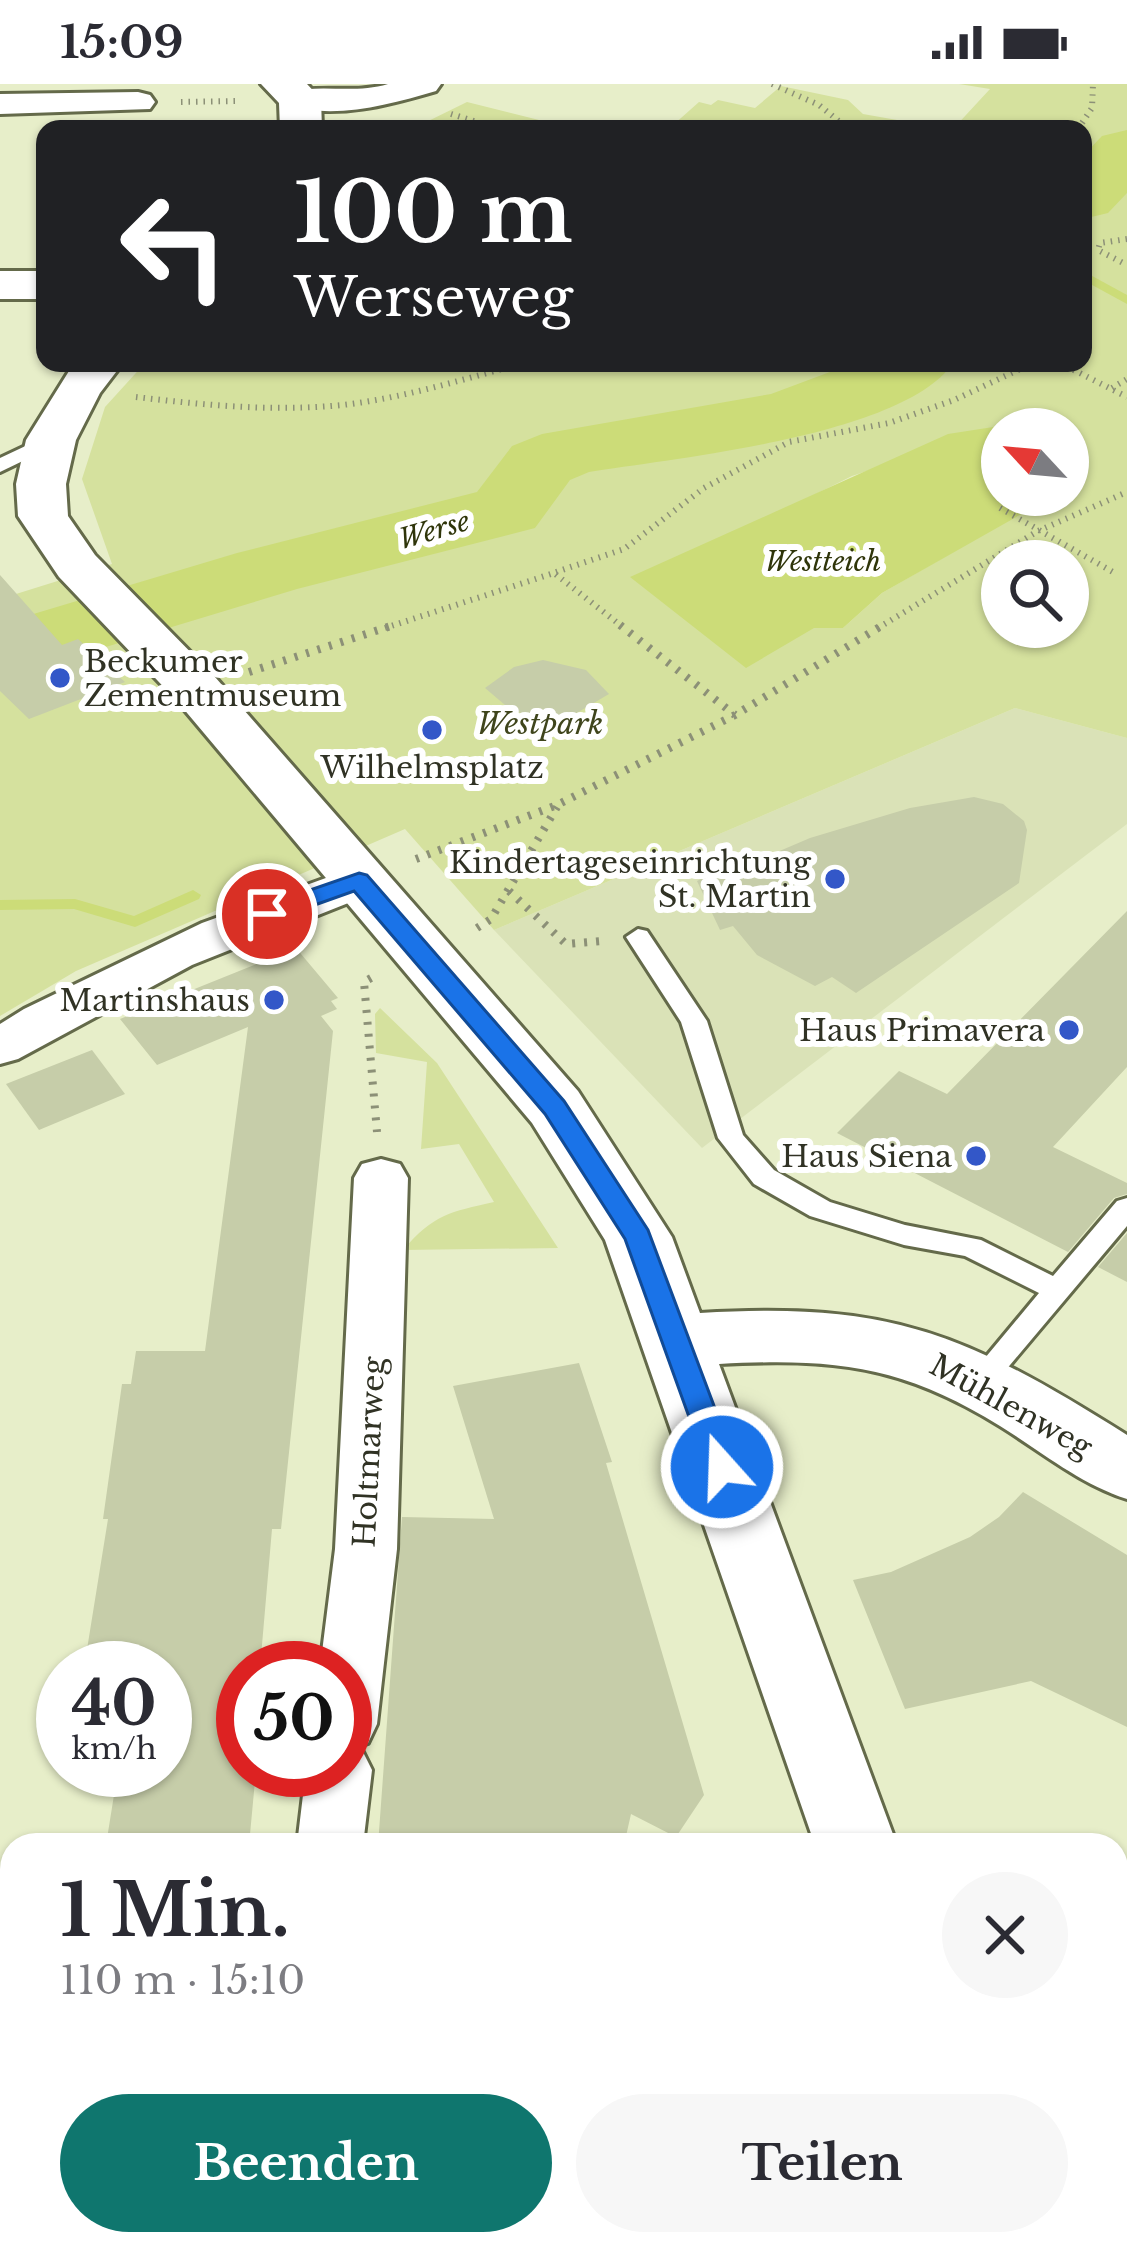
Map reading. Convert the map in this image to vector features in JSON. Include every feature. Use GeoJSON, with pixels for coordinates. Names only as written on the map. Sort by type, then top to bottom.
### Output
{"type":"FeatureCollection","features":[{"type":"Feature","properties":{"kind":"main road"},"geometry":{"type":"LineString","coordinates":[[0,285],[36,285]]}},
{"type":"Feature","properties":{"kind":"main road"},"geometry":{"type":"LineString","coordinates":[[88,376],[51,440],[41,484],[43,516],[58,542],[196,689],[359,881],[442,947],[555,1107],[638,1237],[852,1833]]}},
{"type":"Feature","properties":{"kind":"main road","name":"Mühlenweg"},"geometry":{"type":"LineString","coordinates":[[677,1341],[810,1336],[868,1342],[929,1357],[1127,1471]]}},
{"type":"Feature","properties":{"kind":"street"},"geometry":{"type":"LineString","coordinates":[[294,104],[370,100],[424,84]]}},
{"type":"Feature","properties":{"kind":"street"},"geometry":{"type":"LineString","coordinates":[[0,104],[138,102]]}},
{"type":"Feature","properties":{"kind":"street"},"geometry":{"type":"LineString","coordinates":[[0,1047],[52,1014],[229,928],[359,881]]}},
{"type":"Feature","properties":{"kind":"street","name":"Holtmarweg"},"geometry":{"type":"LineString","coordinates":[[355,1641],[366,1549],[381,1178]]}},
{"type":"Feature","properties":{"kind":"street"},"geometry":{"type":"LineString","coordinates":[[332,1833],[336,1797]]}},
{"type":"Feature","properties":{"kind":"lane"},"geometry":{"type":"LineString","coordinates":[[0,466],[51,440]]}},
{"type":"Feature","properties":{"kind":"lane"},"geometry":{"type":"LineString","coordinates":[[638,938],[694,1021],[731,1138],[764,1177],[820,1209],[904,1235],[970,1247],[1058,1291]]}},
{"type":"Feature","properties":{"kind":"lane"},"geometry":{"type":"LineString","coordinates":[[979,1382],[1127,1208]]}},
{"type":"Feature","properties":{"kind":"path"},"geometry":{"type":"LineString","coordinates":[[138,102],[237,102],[229,84]]}},
{"type":"Feature","properties":{"kind":"path"},"geometry":{"type":"LineString","coordinates":[[772,84],[819,105],[838,120]]}},
{"type":"Feature","properties":{"kind":"path"},"geometry":{"type":"LineString","coordinates":[[1084,120],[1093,108],[1093,84]]}},
{"type":"Feature","properties":{"kind":"path"},"geometry":{"type":"LineString","coordinates":[[1127,239],[1100,243],[1098,250],[1127,265]]}},
{"type":"Feature","properties":{"kind":"path"},"geometry":{"type":"LineString","coordinates":[[88,376],[219,408],[316,408],[391,397],[489,372]]}},
{"type":"Feature","properties":{"kind":"path"},"geometry":{"type":"LineString","coordinates":[[196,689],[624,549],[704,488],[789,442],[889,423],[1014,372]]}},
{"type":"Feature","properties":{"kind":"path"},"geometry":{"type":"LineString","coordinates":[[1078,372],[1127,397]]}},
{"type":"Feature","properties":{"kind":"path"},"geometry":{"type":"LineString","coordinates":[[1111,388],[1127,379]]}},
{"type":"Feature","properties":{"kind":"path"},"geometry":{"type":"LineString","coordinates":[[359,881],[557,806],[735,715],[1038,531],[1127,492]]}},
{"type":"Feature","properties":{"kind":"path"},"geometry":{"type":"LineString","coordinates":[[1013,516],[1113,572]]}},
{"type":"Feature","properties":{"kind":"path"},"geometry":{"type":"LineString","coordinates":[[554,573],[735,715]]}},
{"type":"Feature","properties":{"kind":"path"},"geometry":{"type":"LineString","coordinates":[[381,1178],[364,982],[491,919],[557,806]]}},
{"type":"Feature","properties":{"kind":"path"},"geometry":{"type":"LineString","coordinates":[[508,891],[566,944],[638,938]]}},
{"type":"Feature","properties":{"kind":"shaded area","name":"Kindertageseinrichtung St. Martin"},"geometry":{"type":"Polygon","coordinates":[[[1015,708],[1127,738],[1127,824],[702,1148],[494,930],[1015,708]]]}},
{"type":"Feature","properties":{"kind":"green space","name":"Westpark"},"geometry":{"type":"Polygon","coordinates":[[[959,84],[1127,84],[1127,738],[1015,708],[494,930],[405,829],[76,971],[0,1016],[0,599],[112,564],[82,479],[105,407],[137,372],[1092,372],[1092,120],[961,120],[990,89],[959,84]],[[981,408],[981,433],[852,476],[780,512],[814,628],[843,628],[882,593],[1016,516],[1089,516],[1089,408],[981,408]]]}},
{"type":"Feature","properties":{"kind":"green space"},"geometry":{"type":"Polygon","coordinates":[[[781,86],[848,100],[863,114],[897,120],[679,120],[699,102],[711,105],[718,100],[755,108],[781,86]]]}},
{"type":"Feature","properties":{"kind":"green space"},"geometry":{"type":"Polygon","coordinates":[[[467,102],[539,120],[430,120],[467,102]]]}},
{"type":"Feature","properties":{"kind":"green space"},"geometry":{"type":"Polygon","coordinates":[[[380,1008],[437,1063],[558,1248],[403,1250],[444,1216],[494,1202],[459,1144],[421,1149],[427,1062],[376,1053],[375,1014],[380,1008]]]}},
{"type":"Feature","properties":{"kind":"water","name":"Westteich"},"geometry":{"type":"Polygon","coordinates":[[[981,429],[981,516],[1018,516],[882,593],[843,628],[814,628],[746,668],[630,577],[948,434],[981,429]]]}},
{"type":"Feature","properties":{"kind":"building","name":"Beckumer Zementmuseum"},"geometry":{"type":"Polygon","coordinates":[[[0,575],[62,645],[78,639],[125,682],[29,719],[0,691],[0,575]]]}},
{"type":"Feature","properties":{"kind":"building"},"geometry":{"type":"Polygon","coordinates":[[[543,660],[586,670],[609,694],[575,714],[542,719],[511,710],[485,688],[514,667],[543,660]]]}},
{"type":"Feature","properties":{"kind":"building"},"geometry":{"type":"Polygon","coordinates":[[[974,797],[1003,804],[1024,821],[1027,830],[1019,883],[856,993],[832,977],[815,986],[757,955],[733,926],[720,930],[697,881],[734,862],[740,868],[810,838],[910,808],[974,797]]]}},
{"type":"Feature","properties":{"kind":"building"},"geometry":{"type":"Polygon","coordinates":[[[1127,911],[1127,1067],[1053,1147],[1127,1183],[1127,1194],[1114,1198],[1068,1252],[837,1133],[899,1071],[947,1094],[1127,911]]]}},
{"type":"Feature","properties":{"kind":"building"},"geometry":{"type":"Polygon","coordinates":[[[296,948],[338,998],[331,1001],[337,1009],[321,1016],[333,1031],[281,1529],[272,1529],[262,1641],[216,1641],[216,1797],[253,1797],[250,1833],[108,1833],[114,1797],[192,1797],[192,1641],[88,1641],[108,1519],[103,1519],[122,1384],[131,1384],[136,1351],[205,1351],[248,1027],[157,1065],[120,1019],[296,948]]]}},
{"type":"Feature","properties":{"kind":"building"},"geometry":{"type":"Polygon","coordinates":[[[92,1050],[125,1094],[39,1130],[6,1084],[92,1050]]]}},
{"type":"Feature","properties":{"kind":"building"},"geometry":{"type":"Polygon","coordinates":[[[1127,1233],[1127,1282],[1098,1267],[1127,1233]]]}},
{"type":"Feature","properties":{"kind":"building"},"geometry":{"type":"Polygon","coordinates":[[[579,1363],[612,1462],[606,1463],[704,1795],[679,1833],[668,1833],[631,1814],[627,1833],[379,1833],[402,1517],[494,1519],[453,1386],[579,1363]]]}},
{"type":"Feature","properties":{"kind":"building"},"geometry":{"type":"Polygon","coordinates":[[[1023,1492],[1127,1555],[1127,1727],[1031,1681],[905,1709],[853,1580],[891,1572],[970,1537],[1023,1492]]]}},
{"type":"Feature","properties":{"kind":"waterway","name":"Werse"},"geometry":{"type":"LineString","coordinates":[[1092,188],[1127,151]]}},
{"type":"Feature","properties":{"kind":"waterway"},"geometry":{"type":"LineString","coordinates":[[1092,280],[1127,300]]}},
{"type":"Feature","properties":{"kind":"waterway","name":"Werse"},"geometry":{"type":"LineString","coordinates":[[0,652],[267,571],[506,510],[541,463],[571,451],[790,413],[832,401],[896,372]]}},
{"type":"Feature","properties":{"kind":"waterway"},"geometry":{"type":"LineString","coordinates":[[0,905],[75,904],[135,922],[193,895]]}},
{"type":"Feature","properties":{"kind":"place","name":"Beckumer Zementmuseum"},"geometry":{"type":"Point","coordinates":[60,678]}},
{"type":"Feature","properties":{"kind":"place","name":"Wilhelmsplatz"},"geometry":{"type":"Point","coordinates":[432,730]}},
{"type":"Feature","properties":{"kind":"place","name":"Kindertageseinrichtung St. Martin"},"geometry":{"type":"Point","coordinates":[835,879]}},
{"type":"Feature","properties":{"kind":"place","name":"Martinshaus"},"geometry":{"type":"Point","coordinates":[274,1000]}},
{"type":"Feature","properties":{"kind":"place","name":"Haus Primavera"},"geometry":{"type":"Point","coordinates":[1069,1030]}},
{"type":"Feature","properties":{"kind":"place","name":"Haus Siena"},"geometry":{"type":"Point","coordinates":[976,1156]}},
{"type":"Feature","properties":{"kind":"route"},"geometry":{"type":"LineString","coordinates":[[267,914],[359,881],[555,1107],[638,1237],[722,1467]]}}]}
